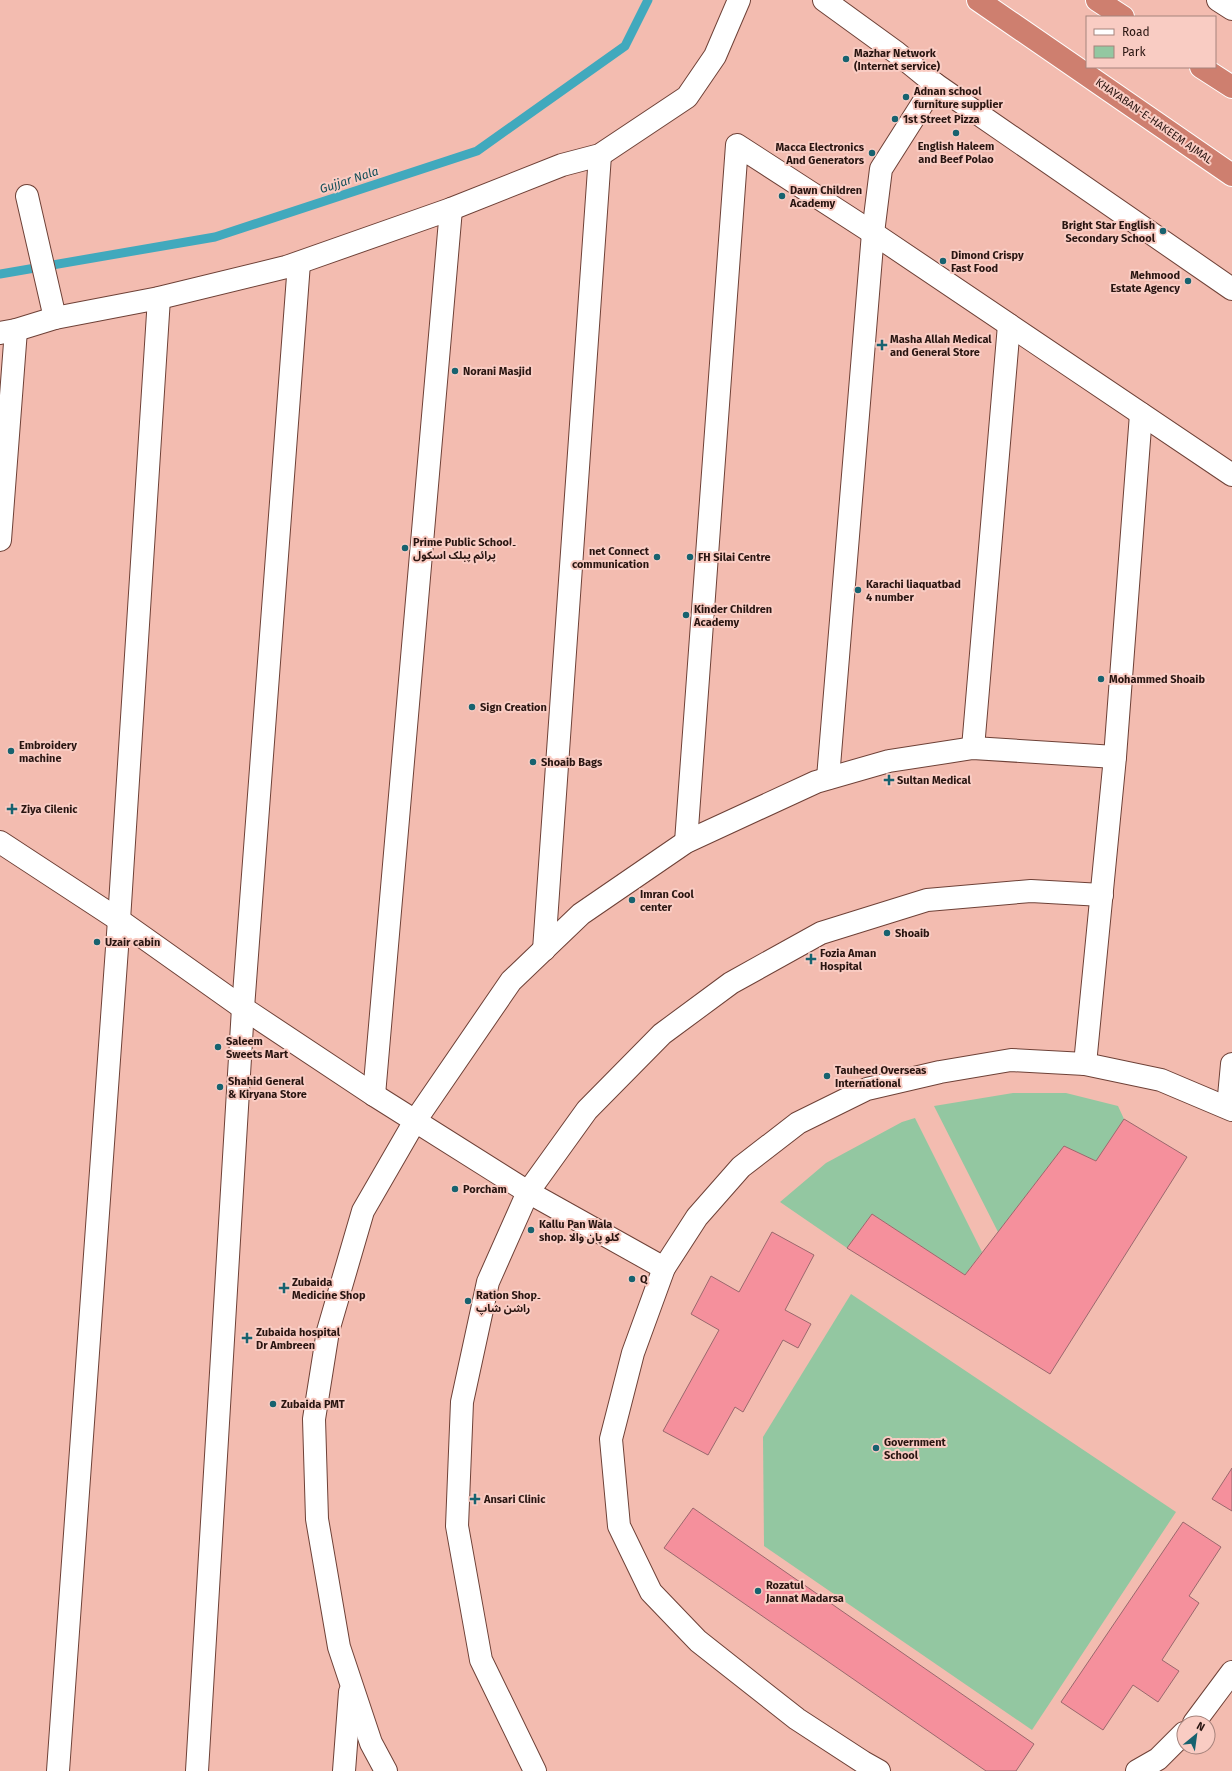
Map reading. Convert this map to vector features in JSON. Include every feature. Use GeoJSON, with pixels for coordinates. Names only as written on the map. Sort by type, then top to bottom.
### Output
{"type":"FeatureCollection","features":[{"type":"Feature","properties":{"kind":"highway","name":"KHAYABAN-E-HAKEEM AJMAL"},"geometry":{"type":"LineString","coordinates":[[978,0],[1232,175]]}},
{"type":"Feature","properties":{"kind":"highway"},"geometry":{"type":"LineString","coordinates":[[1097,0],[1121,16]]}},
{"type":"Feature","properties":{"kind":"highway"},"geometry":{"type":"LineString","coordinates":[[1203,68],[1232,87]]}},
{"type":"Feature","properties":{"kind":"street"},"geometry":{"type":"LineString","coordinates":[[0,540],[8,332],[54,318],[159,298],[299,263],[451,209],[562,165],[600,155],[687,97],[715,56],[739,0]]}},
{"type":"Feature","properties":{"kind":"street"},"geometry":{"type":"LineString","coordinates":[[824,0],[897,52],[935,84],[1232,289]]}},
{"type":"Feature","properties":{"kind":"street"},"geometry":{"type":"LineString","coordinates":[[1218,0],[1232,9]]}},
{"type":"Feature","properties":{"kind":"street"},"geometry":{"type":"LineString","coordinates":[[828,778],[873,233],[881,169],[935,84]]}},
{"type":"Feature","properties":{"kind":"street"},"geometry":{"type":"LineString","coordinates":[[686,842],[737,145],[873,233],[1232,475]]}},
{"type":"Feature","properties":{"kind":"street"},"geometry":{"type":"LineString","coordinates":[[544,950],[600,155]]}},
{"type":"Feature","properties":{"kind":"street"},"geometry":{"type":"LineString","coordinates":[[26,196],[54,318]]}},
{"type":"Feature","properties":{"kind":"street"},"geometry":{"type":"LineString","coordinates":[[374,1095],[451,209]]}},
{"type":"Feature","properties":{"kind":"street"},"geometry":{"type":"LineString","coordinates":[[197,1771],[243,1008],[299,263]]}},
{"type":"Feature","properties":{"kind":"street"},"geometry":{"type":"LineString","coordinates":[[58,1771],[119,920],[159,298]]}},
{"type":"Feature","properties":{"kind":"street"},"geometry":{"type":"LineString","coordinates":[[973,748],[1009,325]]}},
{"type":"Feature","properties":{"kind":"street"},"geometry":{"type":"LineString","coordinates":[[1085,1064],[1115,757],[1141,414]]}},
{"type":"Feature","properties":{"kind":"street"},"geometry":{"type":"LineString","coordinates":[[386,1771],[371,1743],[339,1647],[317,1519],[314,1420],[328,1331],[363,1211],[416,1121],[511,981],[581,914],[686,842],[816,782],[889,761],[973,748],[1115,757]]}},
{"type":"Feature","properties":{"kind":"street"},"geometry":{"type":"LineString","coordinates":[[0,842],[119,920],[243,1008],[374,1095],[528,1192],[664,1268]]}},
{"type":"Feature","properties":{"kind":"street"},"geometry":{"type":"LineString","coordinates":[[535,1771],[481,1660],[457,1526],[462,1402],[488,1282],[528,1192],[587,1110],[662,1034],[731,983],[821,934],[927,900],[1031,891],[1102,895]]}},
{"type":"Feature","properties":{"kind":"street"},"geometry":{"type":"LineString","coordinates":[[867,1768],[797,1719],[698,1641],[651,1592],[619,1526],[611,1439],[633,1353],[664,1268],[697,1217],[741,1167],[798,1124],[867,1089],[940,1072],[1011,1060],[1085,1064],[1161,1080],[1230,1109],[1232,1064]]}},
{"type":"Feature","properties":{"kind":"street"},"geometry":{"type":"LineString","coordinates":[[1201,1715],[1232,1672]]}},
{"type":"Feature","properties":{"kind":"street"},"geometry":{"type":"LineString","coordinates":[[344,1771],[351,1682]]}},
{"type":"Feature","properties":{"kind":"street"},"geometry":{"type":"LineString","coordinates":[[1137,1771],[1158,1759],[1176,1741]]}},
{"type":"Feature","properties":{"kind":"green space"},"geometry":{"type":"Polygon","coordinates":[[[1013,1093],[1066,1093],[1118,1106],[1124,1119],[1096,1161],[1064,1146],[998,1232],[934,1106],[1013,1093]]]}},
{"type":"Feature","properties":{"kind":"green space"},"geometry":{"type":"Polygon","coordinates":[[[915,1118],[982,1252],[965,1275],[872,1214],[847,1248],[780,1202],[826,1163],[902,1122],[915,1118]]]}},
{"type":"Feature","properties":{"kind":"green space"},"geometry":{"type":"Polygon","coordinates":[[[851,1294],[1176,1512],[1032,1730],[764,1546],[763,1437],[851,1294]]]}},
{"type":"Feature","properties":{"kind":"building"},"geometry":{"type":"Polygon","coordinates":[[[1124,1119],[1187,1157],[1050,1374],[847,1248],[872,1214],[965,1275],[1064,1146],[1096,1161],[1124,1119]]]}},
{"type":"Feature","properties":{"kind":"building"},"geometry":{"type":"Polygon","coordinates":[[[772,1232],[814,1255],[785,1310],[811,1324],[798,1348],[783,1340],[743,1412],[735,1407],[708,1455],[663,1431],[719,1330],[691,1314],[711,1276],[739,1292],[772,1232]]]}},
{"type":"Feature","properties":{"kind":"building"},"geometry":{"type":"Polygon","coordinates":[[[1232,1468],[1232,1511],[1212,1499],[1232,1468]]]}},
{"type":"Feature","properties":{"kind":"building"},"geometry":{"type":"Polygon","coordinates":[[[693,1508],[1034,1744],[1016,1771],[986,1771],[664,1548],[693,1508]]]}},
{"type":"Feature","properties":{"kind":"building"},"geometry":{"type":"Polygon","coordinates":[[[1183,1522],[1221,1547],[1189,1596],[1199,1603],[1162,1660],[1179,1671],[1158,1702],[1133,1685],[1103,1730],[1061,1702],[1183,1522]]]}},
{"type":"Feature","properties":{"kind":"waterway","name":"Gujjar Nala"},"geometry":{"type":"LineString","coordinates":[[0,274],[215,237],[477,151],[625,46],[648,0]]}},
{"type":"Feature","properties":{"kind":"place","name":"Mazhar Network (Internet service)"},"geometry":{"type":"Point","coordinates":[846,59]}},
{"type":"Feature","properties":{"kind":"place","name":"Adnan school furniture supplier"},"geometry":{"type":"Point","coordinates":[906,97]}},
{"type":"Feature","properties":{"kind":"place","name":"1st Street Pizza"},"geometry":{"type":"Point","coordinates":[895,119]}},
{"type":"Feature","properties":{"kind":"place","name":"English Haleem and Beef Polao"},"geometry":{"type":"Point","coordinates":[956,133]}},
{"type":"Feature","properties":{"kind":"place","name":"Macca Electronics And Generators"},"geometry":{"type":"Point","coordinates":[872,153]}},
{"type":"Feature","properties":{"kind":"place","name":"Dawn Children Academy"},"geometry":{"type":"Point","coordinates":[782,196]}},
{"type":"Feature","properties":{"kind":"place","name":"Bright Star English Secondary School"},"geometry":{"type":"Point","coordinates":[1163,231]}},
{"type":"Feature","properties":{"kind":"place","name":"Dimond Crispy Fast Food"},"geometry":{"type":"Point","coordinates":[943,261]}},
{"type":"Feature","properties":{"kind":"place","name":"Mehmood Estate Agency"},"geometry":{"type":"Point","coordinates":[1188,281]}},
{"type":"Feature","properties":{"kind":"place","name":"Masha Allah Medical and General Store"},"geometry":{"type":"Point","coordinates":[882,345]}},
{"type":"Feature","properties":{"kind":"place","name":"Norani Masjid"},"geometry":{"type":"Point","coordinates":[455,371]}},
{"type":"Feature","properties":{"kind":"place","name":"Prime Public School۔ پرائم پبلک اسکول"},"geometry":{"type":"Point","coordinates":[405,548]}},
{"type":"Feature","properties":{"kind":"place","name":"net Connect communication"},"geometry":{"type":"Point","coordinates":[657,557]}},
{"type":"Feature","properties":{"kind":"place","name":"FH Silai Centre"},"geometry":{"type":"Point","coordinates":[690,557]}},
{"type":"Feature","properties":{"kind":"place","name":"Karachi liaquatbad 4 number"},"geometry":{"type":"Point","coordinates":[858,590]}},
{"type":"Feature","properties":{"kind":"place","name":"Kinder Children Academy"},"geometry":{"type":"Point","coordinates":[686,615]}},
{"type":"Feature","properties":{"kind":"place","name":"Mohammed Shoaib"},"geometry":{"type":"Point","coordinates":[1101,679]}},
{"type":"Feature","properties":{"kind":"place","name":"Sign Creation"},"geometry":{"type":"Point","coordinates":[472,707]}},
{"type":"Feature","properties":{"kind":"place","name":"Embroidery machine"},"geometry":{"type":"Point","coordinates":[11,751]}},
{"type":"Feature","properties":{"kind":"place","name":"Shoaib Bags"},"geometry":{"type":"Point","coordinates":[533,762]}},
{"type":"Feature","properties":{"kind":"place","name":"Sultan Medical"},"geometry":{"type":"Point","coordinates":[889,780]}},
{"type":"Feature","properties":{"kind":"place","name":"Ziya Cilenic"},"geometry":{"type":"Point","coordinates":[12,809]}},
{"type":"Feature","properties":{"kind":"place","name":"Imran Cool center"},"geometry":{"type":"Point","coordinates":[632,900]}},
{"type":"Feature","properties":{"kind":"place","name":"Shoaib"},"geometry":{"type":"Point","coordinates":[887,933]}},
{"type":"Feature","properties":{"kind":"place","name":"Uzair cabin"},"geometry":{"type":"Point","coordinates":[97,942]}},
{"type":"Feature","properties":{"kind":"place","name":"Fozia Aman Hospital"},"geometry":{"type":"Point","coordinates":[811,959]}},
{"type":"Feature","properties":{"kind":"place","name":"Saleem Sweets Mart"},"geometry":{"type":"Point","coordinates":[218,1047]}},
{"type":"Feature","properties":{"kind":"place","name":"Tauheed Overseas International"},"geometry":{"type":"Point","coordinates":[827,1076]}},
{"type":"Feature","properties":{"kind":"place","name":"Shahid General & Kiryana Store"},"geometry":{"type":"Point","coordinates":[220,1087]}},
{"type":"Feature","properties":{"kind":"place","name":"Porcham"},"geometry":{"type":"Point","coordinates":[455,1189]}},
{"type":"Feature","properties":{"kind":"place","name":"Kallu Pan Wala shop. کلو پان والا"},"geometry":{"type":"Point","coordinates":[531,1230]}},
{"type":"Feature","properties":{"kind":"place","name":"Q"},"geometry":{"type":"Point","coordinates":[632,1279]}},
{"type":"Feature","properties":{"kind":"place","name":"Zubaida Medicine Shop"},"geometry":{"type":"Point","coordinates":[284,1288]}},
{"type":"Feature","properties":{"kind":"place","name":"Ration Shop۔ راشن شاپ"},"geometry":{"type":"Point","coordinates":[468,1301]}},
{"type":"Feature","properties":{"kind":"place","name":"Zubaida hospital Dr Ambreen"},"geometry":{"type":"Point","coordinates":[247,1338]}},
{"type":"Feature","properties":{"kind":"place","name":"Zubaida PMT"},"geometry":{"type":"Point","coordinates":[273,1404]}},
{"type":"Feature","properties":{"kind":"place","name":"Government School"},"geometry":{"type":"Point","coordinates":[876,1448]}},
{"type":"Feature","properties":{"kind":"place","name":"Ansari Clinic"},"geometry":{"type":"Point","coordinates":[475,1499]}},
{"type":"Feature","properties":{"kind":"place","name":"Rozatul Jannat Madarsa"},"geometry":{"type":"Point","coordinates":[758,1591]}}]}
